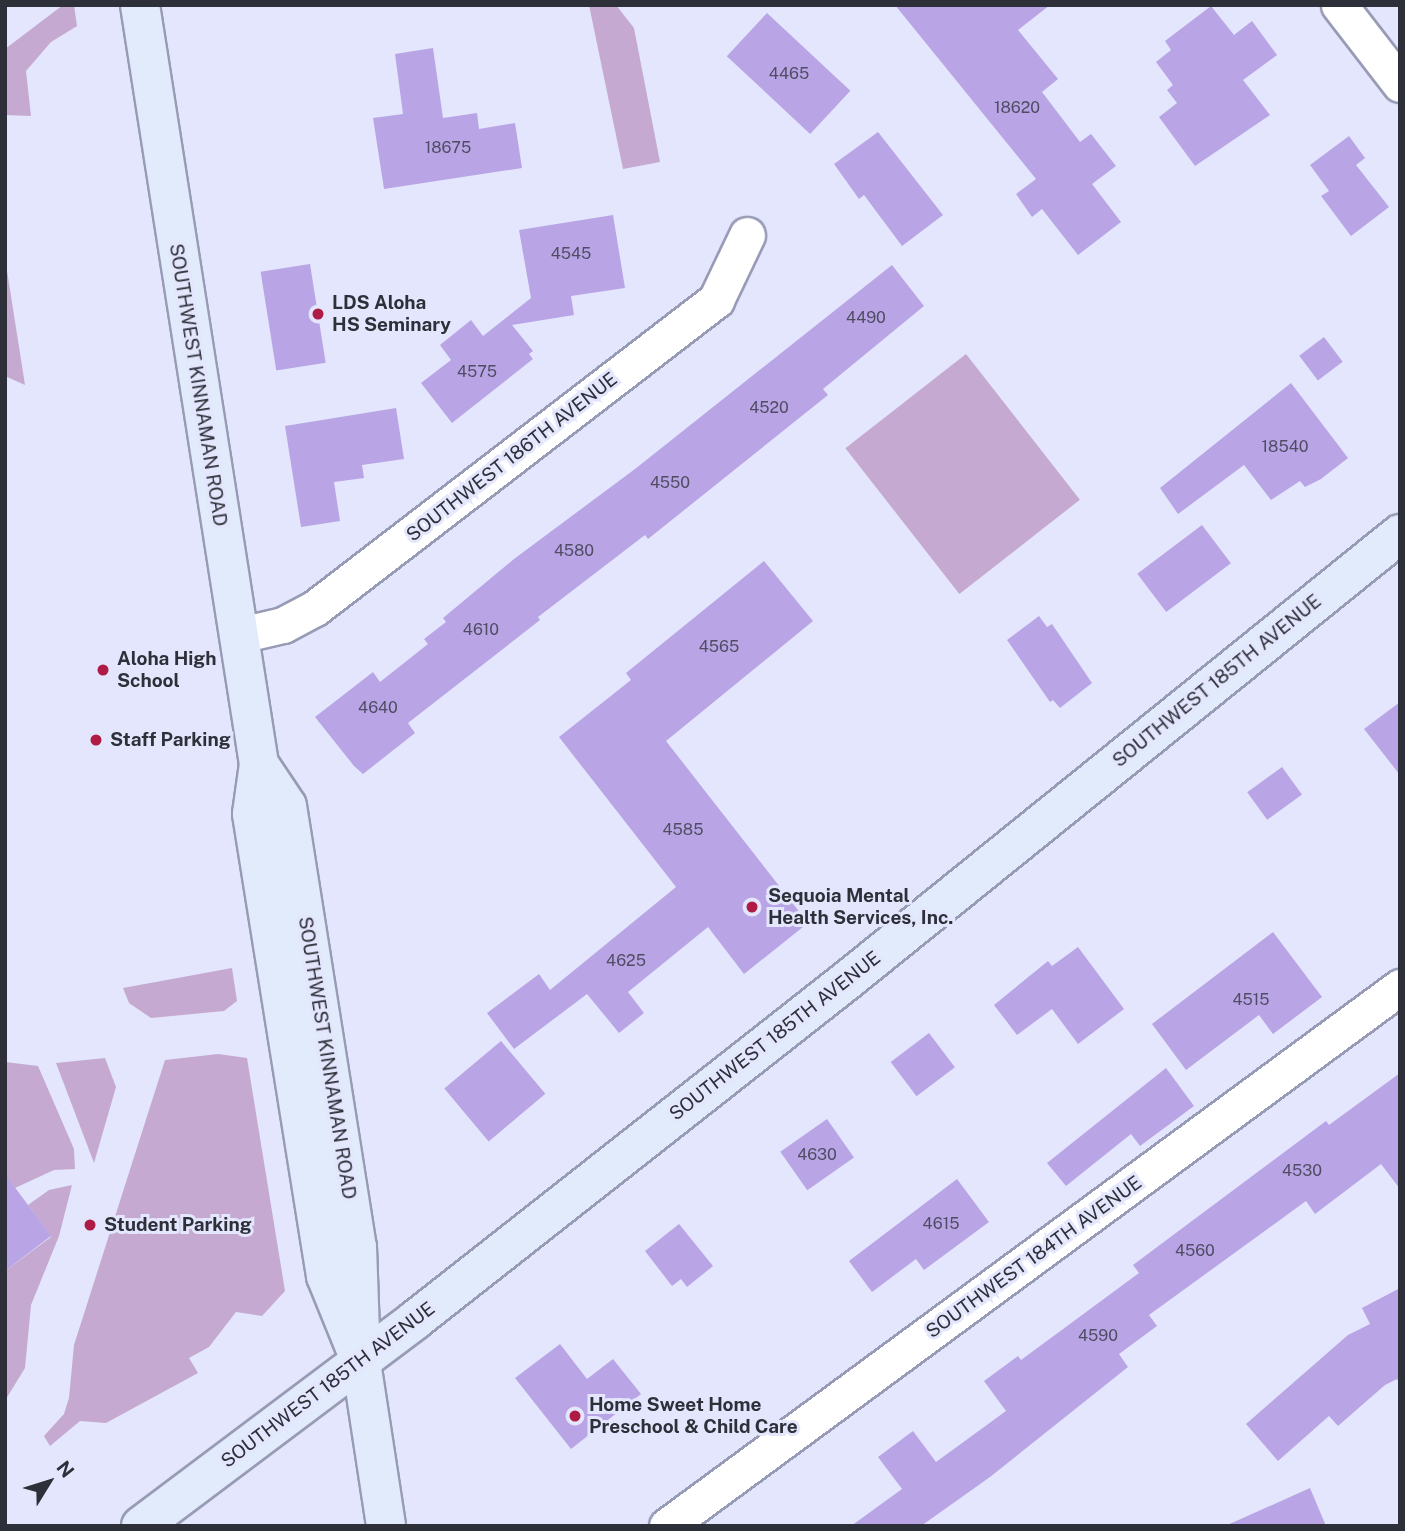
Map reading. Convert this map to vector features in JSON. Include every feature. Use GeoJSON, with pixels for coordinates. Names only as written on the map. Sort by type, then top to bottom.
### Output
{"type":"FeatureCollection","features":[{"type":"Feature","properties":{"kind":"main road","name":"SOUTHWEST KINNAMAN ROAD"},"geometry":{"type":"LineString","coordinates":[[141,5],[259,764],[287,806],[357,1247],[361,1362],[386,1526]]}},
{"type":"Feature","properties":{"kind":"main road","name":"SOUTHWEST 185TH AVENUE"},"geometry":{"type":"LineString","coordinates":[[141,1526],[361,1362],[850,978],[1400,534]]}},
{"type":"Feature","properties":{"kind":"street"},"geometry":{"type":"LineString","coordinates":[[1339,5],[1400,84]]}},
{"type":"Feature","properties":{"kind":"street","name":"SOUTHWEST 186TH AVENUE"},"geometry":{"type":"LineString","coordinates":[[240,635],[283,625],[314,608],[716,300],[747,234]]}},
{"type":"Feature","properties":{"kind":"street","name":"SOUTHWEST 184TH AVENUE"},"geometry":{"type":"LineString","coordinates":[[667,1526],[1400,988]]}},
{"type":"Feature","properties":{"kind":"shaded area"},"geometry":{"type":"Polygon","coordinates":[[[63,5],[74,5],[77,26],[51,42],[26,71],[31,116],[5,115],[5,49],[63,5]]]}},
{"type":"Feature","properties":{"kind":"shaded area"},"geometry":{"type":"Polygon","coordinates":[[[589,5],[616,5],[634,28],[660,162],[623,169],[589,5]]]}},
{"type":"Feature","properties":{"kind":"shaded area"},"geometry":{"type":"Polygon","coordinates":[[[5,258],[25,385],[5,376],[5,258]]]}},
{"type":"Feature","properties":{"kind":"shaded area"},"geometry":{"type":"Polygon","coordinates":[[[966,354],[1080,500],[959,594],[845,448],[966,354]]]}},
{"type":"Feature","properties":{"kind":"shaded area"},"geometry":{"type":"Polygon","coordinates":[[[232,968],[237,1001],[224,1011],[151,1018],[129,1003],[123,988],[232,968]]]}},
{"type":"Feature","properties":{"kind":"shaded area"},"geometry":{"type":"Polygon","coordinates":[[[218,1054],[247,1058],[285,1291],[262,1316],[236,1312],[209,1347],[189,1358],[198,1373],[106,1423],[80,1421],[50,1446],[44,1436],[64,1414],[69,1398],[74,1345],[165,1060],[218,1054]]]}},
{"type":"Feature","properties":{"kind":"shaded area"},"geometry":{"type":"Polygon","coordinates":[[[105,1058],[116,1087],[94,1163],[56,1063],[105,1058]]]}},
{"type":"Feature","properties":{"kind":"shaded area"},"geometry":{"type":"Polygon","coordinates":[[[5,1062],[38,1066],[74,1149],[75,1169],[54,1170],[15,1188],[5,1175],[5,1062]]]}},
{"type":"Feature","properties":{"kind":"shaded area"},"geometry":{"type":"Polygon","coordinates":[[[72,1185],[59,1236],[31,1305],[25,1368],[6,1399],[5,1271],[51,1237],[28,1205],[49,1190],[72,1185]]]}},
{"type":"Feature","properties":{"kind":"building"},"geometry":{"type":"Polygon","coordinates":[[[895,5],[1050,5],[1018,30],[1058,79],[1042,92],[1080,142],[1091,134],[1116,166],[1092,184],[1121,222],[1078,255],[1042,209],[1032,217],[1016,194],[1036,179],[895,5]]]}},
{"type":"Feature","properties":{"kind":"building"},"geometry":{"type":"Polygon","coordinates":[[[1211,6],[1234,35],[1252,21],[1277,55],[1243,80],[1270,115],[1195,166],[1159,117],[1177,103],[1167,90],[1173,85],[1156,62],[1171,50],[1165,41],[1211,6]]]}},
{"type":"Feature","properties":{"kind":"building"},"geometry":{"type":"Polygon","coordinates":[[[767,13],[850,91],[810,134],[727,56],[767,13]]]}},
{"type":"Feature","properties":{"kind":"building"},"geometry":{"type":"Polygon","coordinates":[[[433,48],[443,118],[477,113],[479,129],[515,123],[522,168],[384,189],[373,118],[403,114],[395,54],[433,48]]]}},
{"type":"Feature","properties":{"kind":"building"},"geometry":{"type":"Polygon","coordinates":[[[878,132],[943,215],[902,246],[864,195],[859,199],[834,164],[878,132]]]}},
{"type":"Feature","properties":{"kind":"building"},"geometry":{"type":"Polygon","coordinates":[[[1349,136],[1365,158],[1356,165],[1389,207],[1351,236],[1321,196],[1329,191],[1310,165],[1349,136]]]}},
{"type":"Feature","properties":{"kind":"building"},"geometry":{"type":"Polygon","coordinates":[[[613,215],[625,288],[571,296],[574,315],[512,325],[533,351],[529,354],[533,359],[452,423],[421,383],[451,360],[440,345],[471,320],[483,336],[531,298],[519,230],[613,215]]]}},
{"type":"Feature","properties":{"kind":"building"},"geometry":{"type":"Polygon","coordinates":[[[310,264],[326,363],[276,371],[261,272],[310,264]]]}},
{"type":"Feature","properties":{"kind":"building"},"geometry":{"type":"Polygon","coordinates":[[[892,265],[924,306],[823,389],[828,395],[648,539],[645,535],[538,617],[540,620],[408,723],[415,733],[363,774],[354,766],[315,717],[373,672],[380,682],[428,644],[424,639],[446,622],[443,618],[514,559],[635,469],[892,265]]]}},
{"type":"Feature","properties":{"kind":"building"},"geometry":{"type":"Polygon","coordinates":[[[1324,337],[1343,362],[1318,380],[1299,356],[1324,337]]]}},
{"type":"Feature","properties":{"kind":"building"},"geometry":{"type":"Polygon","coordinates":[[[1291,383],[1348,458],[1321,479],[1305,487],[1300,481],[1271,500],[1244,465],[1178,514],[1160,488],[1291,383]]]}},
{"type":"Feature","properties":{"kind":"building"},"geometry":{"type":"Polygon","coordinates":[[[396,408],[404,459],[362,465],[364,478],[334,482],[340,521],[301,527],[285,426],[396,408]]]}},
{"type":"Feature","properties":{"kind":"building"},"geometry":{"type":"Polygon","coordinates":[[[1202,525],[1231,563],[1166,612],[1137,574],[1202,525]]]}},
{"type":"Feature","properties":{"kind":"building"},"geometry":{"type":"Polygon","coordinates":[[[764,561],[813,621],[666,741],[808,923],[744,974],[708,927],[628,992],[644,1013],[619,1033],[587,994],[514,1049],[487,1013],[539,974],[550,990],[676,887],[559,737],[631,680],[626,673],[764,561]]]}},
{"type":"Feature","properties":{"kind":"building"},"geometry":{"type":"Polygon","coordinates":[[[1039,616],[1047,627],[1052,624],[1092,683],[1060,708],[1053,700],[1050,702],[1007,640],[1039,616]]]}},
{"type":"Feature","properties":{"kind":"building"},"geometry":{"type":"Polygon","coordinates":[[[1400,702],[1400,775],[1364,729],[1400,702]]]}},
{"type":"Feature","properties":{"kind":"building"},"geometry":{"type":"Polygon","coordinates":[[[1282,767],[1302,795],[1267,820],[1247,792],[1282,767]]]}},
{"type":"Feature","properties":{"kind":"building"},"geometry":{"type":"Polygon","coordinates":[[[1273,932],[1322,997],[1273,1034],[1259,1015],[1186,1070],[1152,1024],[1273,932]]]}},
{"type":"Feature","properties":{"kind":"building"},"geometry":{"type":"Polygon","coordinates":[[[1078,947],[1124,1009],[1078,1044],[1052,1009],[1017,1035],[994,1005],[1048,961],[1052,966],[1078,947]]]}},
{"type":"Feature","properties":{"kind":"building"},"geometry":{"type":"Polygon","coordinates":[[[929,1033],[955,1067],[917,1096],[891,1062],[929,1033]]]}},
{"type":"Feature","properties":{"kind":"building"},"geometry":{"type":"Polygon","coordinates":[[[501,1041],[545,1094],[489,1141],[444,1089],[501,1041]]]}},
{"type":"Feature","properties":{"kind":"building"},"geometry":{"type":"Polygon","coordinates":[[[1166,1068],[1194,1106],[1140,1146],[1131,1134],[1066,1186],[1047,1163],[1166,1068]]]}},
{"type":"Feature","properties":{"kind":"building"},"geometry":{"type":"Polygon","coordinates":[[[1400,1073],[1400,1189],[1381,1164],[1315,1214],[1306,1201],[1149,1315],[1157,1326],[1119,1354],[1128,1367],[990,1477],[921,1526],[851,1526],[902,1489],[878,1457],[913,1431],[936,1462],[1006,1411],[984,1381],[1018,1356],[1021,1360],[1139,1273],[1133,1265],[1326,1121],[1329,1125],[1400,1073]]]}},
{"type":"Feature","properties":{"kind":"building"},"geometry":{"type":"Polygon","coordinates":[[[827,1119],[854,1158],[807,1190],[780,1152],[827,1119]]]}},
{"type":"Feature","properties":{"kind":"building"},"geometry":{"type":"Polygon","coordinates":[[[5,1174],[51,1236],[5,1271],[5,1174]]]}},
{"type":"Feature","properties":{"kind":"building"},"geometry":{"type":"Polygon","coordinates":[[[957,1179],[989,1222],[924,1270],[916,1259],[872,1292],[849,1261],[957,1179]]]}},
{"type":"Feature","properties":{"kind":"building"},"geometry":{"type":"Polygon","coordinates":[[[679,1224],[713,1266],[687,1287],[681,1279],[672,1286],[645,1251],[679,1224]]]}},
{"type":"Feature","properties":{"kind":"building"},"geometry":{"type":"Polygon","coordinates":[[[1400,1288],[1400,1385],[1397,1379],[1385,1385],[1338,1426],[1329,1416],[1278,1461],[1246,1424],[1348,1335],[1370,1324],[1362,1308],[1400,1288]]]}},
{"type":"Feature","properties":{"kind":"building"},"geometry":{"type":"Polygon","coordinates":[[[560,1344],[587,1379],[613,1359],[641,1394],[571,1449],[515,1378],[560,1344]]]}},
{"type":"Feature","properties":{"kind":"building"},"geometry":{"type":"Polygon","coordinates":[[[1310,1488],[1326,1526],[1225,1526],[1310,1488]]]}},
{"type":"Feature","properties":{"kind":"place","name":"LDS Aloha HS Seminary"},"geometry":{"type":"Point","coordinates":[318,314]}},
{"type":"Feature","properties":{"kind":"place","name":"Aloha High School"},"geometry":{"type":"Point","coordinates":[103,670]}},
{"type":"Feature","properties":{"kind":"place","name":"Staff Parking"},"geometry":{"type":"Point","coordinates":[96,740]}},
{"type":"Feature","properties":{"kind":"place","name":"Sequoia Mental Health Services, Inc."},"geometry":{"type":"Point","coordinates":[752,907]}},
{"type":"Feature","properties":{"kind":"place","name":"Student Parking"},"geometry":{"type":"Point","coordinates":[90,1225]}},
{"type":"Feature","properties":{"kind":"place","name":"Home Sweet Home Preschool & Child Care"},"geometry":{"type":"Point","coordinates":[575,1416]}}]}
